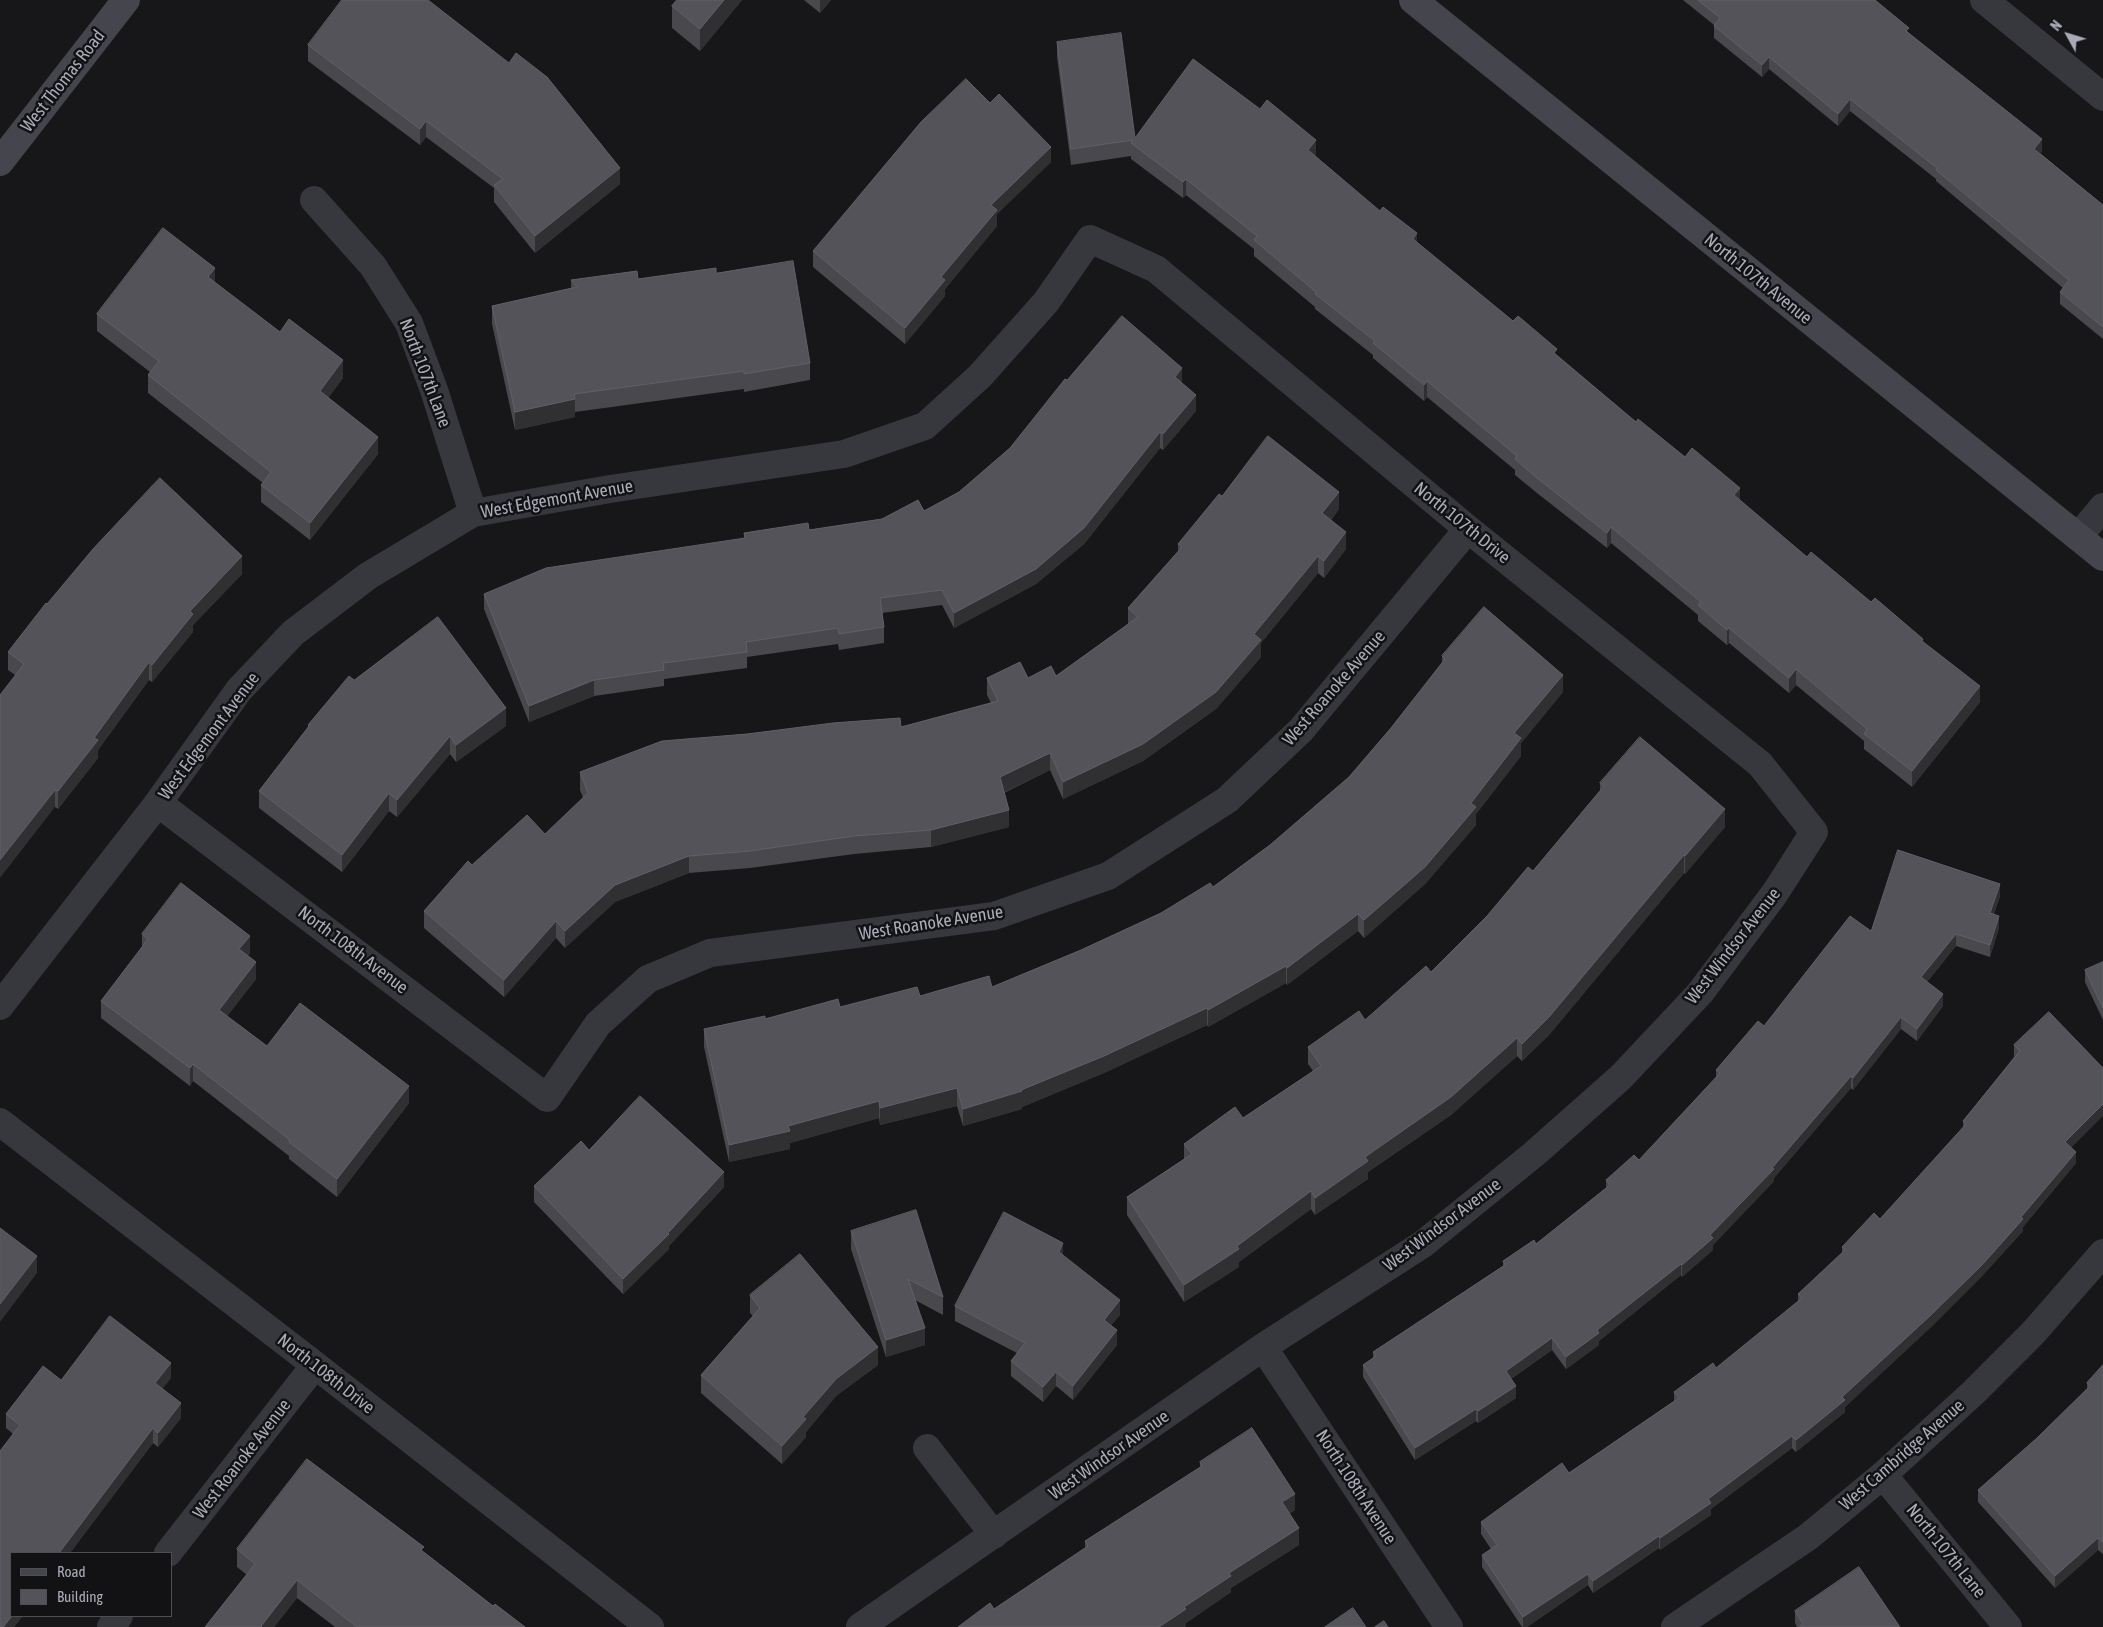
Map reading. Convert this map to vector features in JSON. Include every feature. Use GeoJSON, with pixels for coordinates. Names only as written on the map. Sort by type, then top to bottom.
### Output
{"type":"FeatureCollection","features":[{"type":"Feature","properties":{"kind":"main road","name":"West Thomas Road"},"geometry":{"type":"LineString","coordinates":[[0,162],[126,0]]}},
{"type":"Feature","properties":{"kind":"main road","name":"North 107th Avenue"},"geometry":{"type":"LineString","coordinates":[[1413,0],[2103,557]]}},
{"type":"Feature","properties":{"kind":"street"},"geometry":{"type":"LineString","coordinates":[[1984,0],[2103,97]]}},
{"type":"Feature","properties":{"kind":"street","name":"North 107th Lane"},"geometry":{"type":"LineString","coordinates":[[314,200],[373,266],[409,323],[434,390],[473,513]]}},
{"type":"Feature","properties":{"kind":"street","name":"West Edgemont Avenue"},"geometry":{"type":"LineString","coordinates":[[0,1006],[158,803],[239,690],[293,633],[368,576],[473,513],[610,489],[844,454],[925,426],[980,376],[1046,302],[1090,239]]}},
{"type":"Feature","properties":{"kind":"street","name":"North 107th Drive"},"geometry":{"type":"LineString","coordinates":[[1090,239],[1156,269],[1468,529],[1760,764],[1814,832]]}},
{"type":"Feature","properties":{"kind":"street"},"geometry":{"type":"LineString","coordinates":[[2078,537],[2103,507]]}},
{"type":"Feature","properties":{"kind":"street","name":"West Roanoke Avenue"},"geometry":{"type":"LineString","coordinates":[[547,1098],[598,1024],[648,979],[710,953],[994,916],[1108,876],[1227,800],[1301,730],[1468,529]]}},
{"type":"Feature","properties":{"kind":"street","name":"North 108th Avenue"},"geometry":{"type":"LineString","coordinates":[[158,803],[547,1098]]}},
{"type":"Feature","properties":{"kind":"street","name":"West Windsor Avenue"},"geometry":{"type":"LineString","coordinates":[[860,1627],[994,1536],[1263,1347],[1423,1244],[1534,1154],[1621,1077],[1700,993],[1775,894],[1814,832]]}},
{"type":"Feature","properties":{"kind":"street","name":"North 108th Drive"},"geometry":{"type":"LineString","coordinates":[[0,1122],[650,1627]]}},
{"type":"Feature","properties":{"kind":"street","name":"West Cambridge Avenue"},"geometry":{"type":"LineString","coordinates":[[1675,1627],[1808,1537],[1883,1474],[1980,1385],[2032,1332],[2103,1253]]}},
{"type":"Feature","properties":{"kind":"street","name":"North 108th Avenue"},"geometry":{"type":"LineString","coordinates":[[1263,1347],[1449,1627]]}},
{"type":"Feature","properties":{"kind":"street","name":"West Roanoke Avenue"},"geometry":{"type":"LineString","coordinates":[[169,1552],[315,1365]]}},
{"type":"Feature","properties":{"kind":"street"},"geometry":{"type":"LineString","coordinates":[[927,1448],[994,1536]]}},
{"type":"Feature","properties":{"kind":"street","name":"North 107th Lane"},"geometry":{"type":"LineString","coordinates":[[1883,1474],[2008,1627]]}},
{"type":"Feature","properties":{"kind":"street"},"geometry":{"type":"LineString","coordinates":[[110,1627],[118,1617]]}},
{"type":"Feature","properties":{"kind":"building"},"geometry":{"type":"Polygon","coordinates":[[[342,0],[428,0],[509,63],[516,53],[547,77],[620,168],[535,236],[494,185],[503,179],[426,121],[420,129],[308,45],[342,0]]]}},
{"type":"Feature","properties":{"kind":"building"},"geometry":{"type":"Polygon","coordinates":[[[677,0],[724,0],[700,29],[672,6],[677,0]]]}},
{"type":"Feature","properties":{"kind":"building"},"geometry":{"type":"Polygon","coordinates":[[[1698,0],[1875,0],[1909,28],[1906,31],[2042,139],[2034,149],[2103,205],[2103,327],[2060,292],[2069,280],[1936,170],[1937,168],[1850,99],[1838,114],[1769,57],[1762,65],[1714,26],[1720,18],[1698,0]]]}},
{"type":"Feature","properties":{"kind":"building"},"geometry":{"type":"Polygon","coordinates":[[[1121,33],[1135,138],[1193,59],[1260,109],[1267,100],[1316,140],[1308,150],[1380,211],[1383,207],[1417,233],[1413,239],[1513,321],[1518,316],[1557,349],[1554,353],[1636,422],[1638,419],[1685,457],[1692,448],[1740,488],[1734,495],[1807,557],[1811,552],[1871,602],[1875,598],[1923,639],[1922,641],[1980,686],[1912,771],[1864,734],[1867,729],[1796,669],[1789,678],[1729,628],[1727,630],[1698,605],[1701,602],[1611,527],[1607,533],[1537,478],[1515,459],[1517,456],[1427,381],[1424,385],[1373,343],[1375,341],[1315,294],[1316,292],[1254,240],[1257,236],[1186,179],[1183,182],[1131,143],[1133,140],[1071,149],[1057,42],[1121,33]]]}},
{"type":"Feature","properties":{"kind":"building"},"geometry":{"type":"Polygon","coordinates":[[[966,79],[990,103],[999,94],[1051,147],[991,205],[997,210],[941,277],[945,280],[905,328],[813,251],[921,122],[966,79]]]}},
{"type":"Feature","properties":{"kind":"building"},"geometry":{"type":"Polygon","coordinates":[[[163,228],[215,268],[208,277],[280,332],[289,319],[343,360],[320,391],[378,437],[310,523],[261,485],[271,472],[148,375],[159,361],[97,314],[163,228]]]}},
{"type":"Feature","properties":{"kind":"building"},"geometry":{"type":"Polygon","coordinates":[[[793,261],[810,363],[744,374],[744,371],[574,394],[575,399],[515,412],[492,306],[577,287],[571,280],[637,271],[638,279],[716,268],[716,273],[793,261]]]}},
{"type":"Feature","properties":{"kind":"building"},"geometry":{"type":"Polygon","coordinates":[[[1122,316],[1182,368],[1175,377],[1196,395],[1163,434],[1160,432],[1084,528],[1036,569],[954,613],[942,590],[880,598],[884,627],[839,634],[838,628],[746,642],[747,652],[663,663],[664,670],[594,680],[529,706],[484,594],[546,568],[745,538],[744,533],[808,523],[809,530],[882,519],[918,500],[924,511],[959,492],[1010,448],[1065,379],[1067,380],[1122,316]]]}},
{"type":"Feature","properties":{"kind":"building"},"geometry":{"type":"Polygon","coordinates":[[[1268,436],[1339,492],[1322,513],[1346,532],[1324,561],[1318,556],[1254,634],[1261,640],[1216,692],[1143,744],[1063,782],[1050,753],[1000,777],[1009,810],[931,830],[854,836],[750,851],[689,856],[615,885],[565,931],[556,921],[504,980],[424,911],[468,861],[472,865],[527,815],[545,834],[588,793],[580,772],[662,741],[900,718],[901,727],[998,701],[987,678],[1020,662],[1028,678],[1051,666],[1056,676],[1138,617],[1128,608],[1182,547],[1178,544],[1219,494],[1222,496],[1268,436]]]}},
{"type":"Feature","properties":{"kind":"building"},"geometry":{"type":"Polygon","coordinates":[[[160,478],[242,556],[190,611],[193,614],[152,665],[149,662],[94,738],[98,740],[58,791],[55,790],[0,860],[0,695],[24,664],[8,652],[46,603],[93,549],[160,478]]]}},
{"type":"Feature","properties":{"kind":"building"},"geometry":{"type":"Polygon","coordinates":[[[1484,607],[1563,675],[1514,733],[1521,738],[1471,803],[1476,807],[1425,867],[1364,920],[1358,914],[1287,968],[1286,966],[1208,1010],[1207,1008],[1104,1056],[1022,1091],[963,1109],[957,1088],[880,1108],[879,1101],[788,1126],[790,1131],[729,1145],[704,1029],[765,1016],[765,1019],[838,999],[840,1007],[917,987],[920,996],[989,976],[992,987],[1081,950],[1161,913],[1210,883],[1213,887],[1270,845],[1349,777],[1391,728],[1445,659],[1442,656],[1484,607]]]}},
{"type":"Feature","properties":{"kind":"building"},"geometry":{"type":"Polygon","coordinates":[[[438,617],[506,708],[456,745],[450,736],[397,800],[389,793],[342,855],[259,791],[308,725],[349,676],[354,680],[438,617]]]}},
{"type":"Feature","properties":{"kind":"building"},"geometry":{"type":"Polygon","coordinates":[[[1640,737],[1725,809],[1684,855],[1549,1017],[1522,1044],[1517,1038],[1451,1097],[1365,1157],[1368,1161],[1315,1198],[1311,1191],[1237,1246],[1239,1249],[1184,1285],[1127,1197],[1192,1154],[1184,1144],[1235,1107],[1243,1118],[1321,1066],[1308,1047],[1359,1011],[1365,1020],[1426,966],[1431,972],[1487,916],[1528,867],[1533,871],[1604,786],[1600,783],[1640,737]]]}},
{"type":"Feature","properties":{"kind":"building"},"geometry":{"type":"Polygon","coordinates":[[[1898,850],[2000,884],[1990,913],[1999,916],[1990,945],[1956,934],[1921,977],[1943,994],[1917,1029],[1901,1017],[1853,1078],[1851,1076],[1772,1168],[1774,1169],[1710,1235],[1713,1238],[1682,1265],[1597,1330],[1599,1333],[1566,1357],[1552,1338],[1506,1371],[1516,1386],[1415,1448],[1363,1365],[1376,1356],[1373,1352],[1505,1265],[1503,1261],[1534,1240],[1536,1244],[1610,1185],[1606,1180],[1634,1155],[1639,1160],[1720,1073],[1716,1070],[1758,1021],[1764,1026],[1850,916],[1871,931],[1898,850]]]}},
{"type":"Feature","properties":{"kind":"building"},"geometry":{"type":"Polygon","coordinates":[[[181,883],[250,936],[239,949],[256,962],[219,1010],[267,1046],[300,1003],[409,1086],[337,1179],[193,1064],[190,1068],[101,1001],[148,939],[142,934],[181,883]]]}},
{"type":"Feature","properties":{"kind":"building"},"geometry":{"type":"Polygon","coordinates":[[[2103,962],[2103,1008],[2085,970],[2103,962]]]}},
{"type":"Feature","properties":{"kind":"building"},"geometry":{"type":"Polygon","coordinates":[[[2049,1012],[2103,1068],[2103,1104],[2065,1142],[2076,1152],[2021,1217],[2023,1219],[1982,1265],[1842,1397],[1845,1400],[1796,1440],[1792,1436],[1708,1499],[1711,1503],[1660,1538],[1659,1536],[1593,1581],[1588,1574],[1523,1617],[1482,1555],[1497,1545],[1481,1522],[1562,1463],[1569,1473],[1679,1398],[1674,1392],[1713,1363],[1716,1368],[1802,1298],[1798,1294],[1845,1250],[1842,1247],[1874,1213],[1880,1219],[1966,1124],[1963,1121],[2020,1051],[2014,1045],[2049,1012]]]}},
{"type":"Feature","properties":{"kind":"building"},"geometry":{"type":"Polygon","coordinates":[[[640,1096],[724,1172],[669,1234],[623,1279],[534,1186],[581,1141],[589,1150],[640,1096]]]}},
{"type":"Feature","properties":{"kind":"building"},"geometry":{"type":"Polygon","coordinates":[[[916,1210],[943,1297],[908,1279],[925,1328],[886,1340],[851,1231],[916,1210]]]}},
{"type":"Feature","properties":{"kind":"building"},"geometry":{"type":"Polygon","coordinates":[[[1004,1212],[1063,1243],[1059,1252],[1120,1300],[1104,1320],[1117,1330],[1073,1386],[1056,1372],[1043,1387],[1011,1361],[1025,1343],[955,1306],[1004,1212]]]}},
{"type":"Feature","properties":{"kind":"building"},"geometry":{"type":"Polygon","coordinates":[[[0,1228],[37,1256],[0,1304],[0,1228]]]}},
{"type":"Feature","properties":{"kind":"building"},"geometry":{"type":"Polygon","coordinates":[[[800,1254],[878,1347],[836,1379],[803,1417],[806,1419],[782,1446],[701,1375],[760,1308],[750,1295],[800,1254]]]}},
{"type":"Feature","properties":{"kind":"building"},"geometry":{"type":"Polygon","coordinates":[[[110,1316],[171,1363],[155,1383],[181,1403],[158,1433],[153,1428],[60,1552],[10,1552],[11,1617],[3,1627],[0,1627],[0,1451],[20,1425],[6,1414],[43,1366],[61,1380],[110,1316]]]}},
{"type":"Feature","properties":{"kind":"building"},"geometry":{"type":"Polygon","coordinates":[[[2103,1365],[2103,1542],[2098,1538],[2055,1576],[1978,1490],[2037,1438],[2090,1386],[2087,1383],[2103,1365]]]}},
{"type":"Feature","properties":{"kind":"building"},"geometry":{"type":"Polygon","coordinates":[[[1252,1428],[1295,1494],[1282,1502],[1299,1528],[1229,1573],[1231,1576],[1184,1607],[1186,1609],[1159,1627],[958,1627],[990,1603],[994,1609],[1088,1546],[1085,1541],[1202,1466],[1200,1462],[1252,1428]]]}},
{"type":"Feature","properties":{"kind":"building"},"geometry":{"type":"Polygon","coordinates":[[[307,1459],[424,1547],[421,1550],[493,1606],[495,1604],[525,1627],[357,1627],[297,1580],[262,1627],[205,1627],[255,1564],[237,1549],[307,1459]]]}},
{"type":"Feature","properties":{"kind":"building"},"geometry":{"type":"Polygon","coordinates":[[[1859,1567],[1900,1627],[1799,1627],[1803,1624],[1795,1611],[1859,1567]]]}},
{"type":"Feature","properties":{"kind":"building"},"geometry":{"type":"Polygon","coordinates":[[[1353,1608],[1366,1627],[1325,1627],[1353,1608]]]}},
{"type":"Feature","properties":{"kind":"building"},"geometry":{"type":"Polygon","coordinates":[[[1384,1621],[1388,1627],[1375,1627],[1384,1621]]]}}]}
